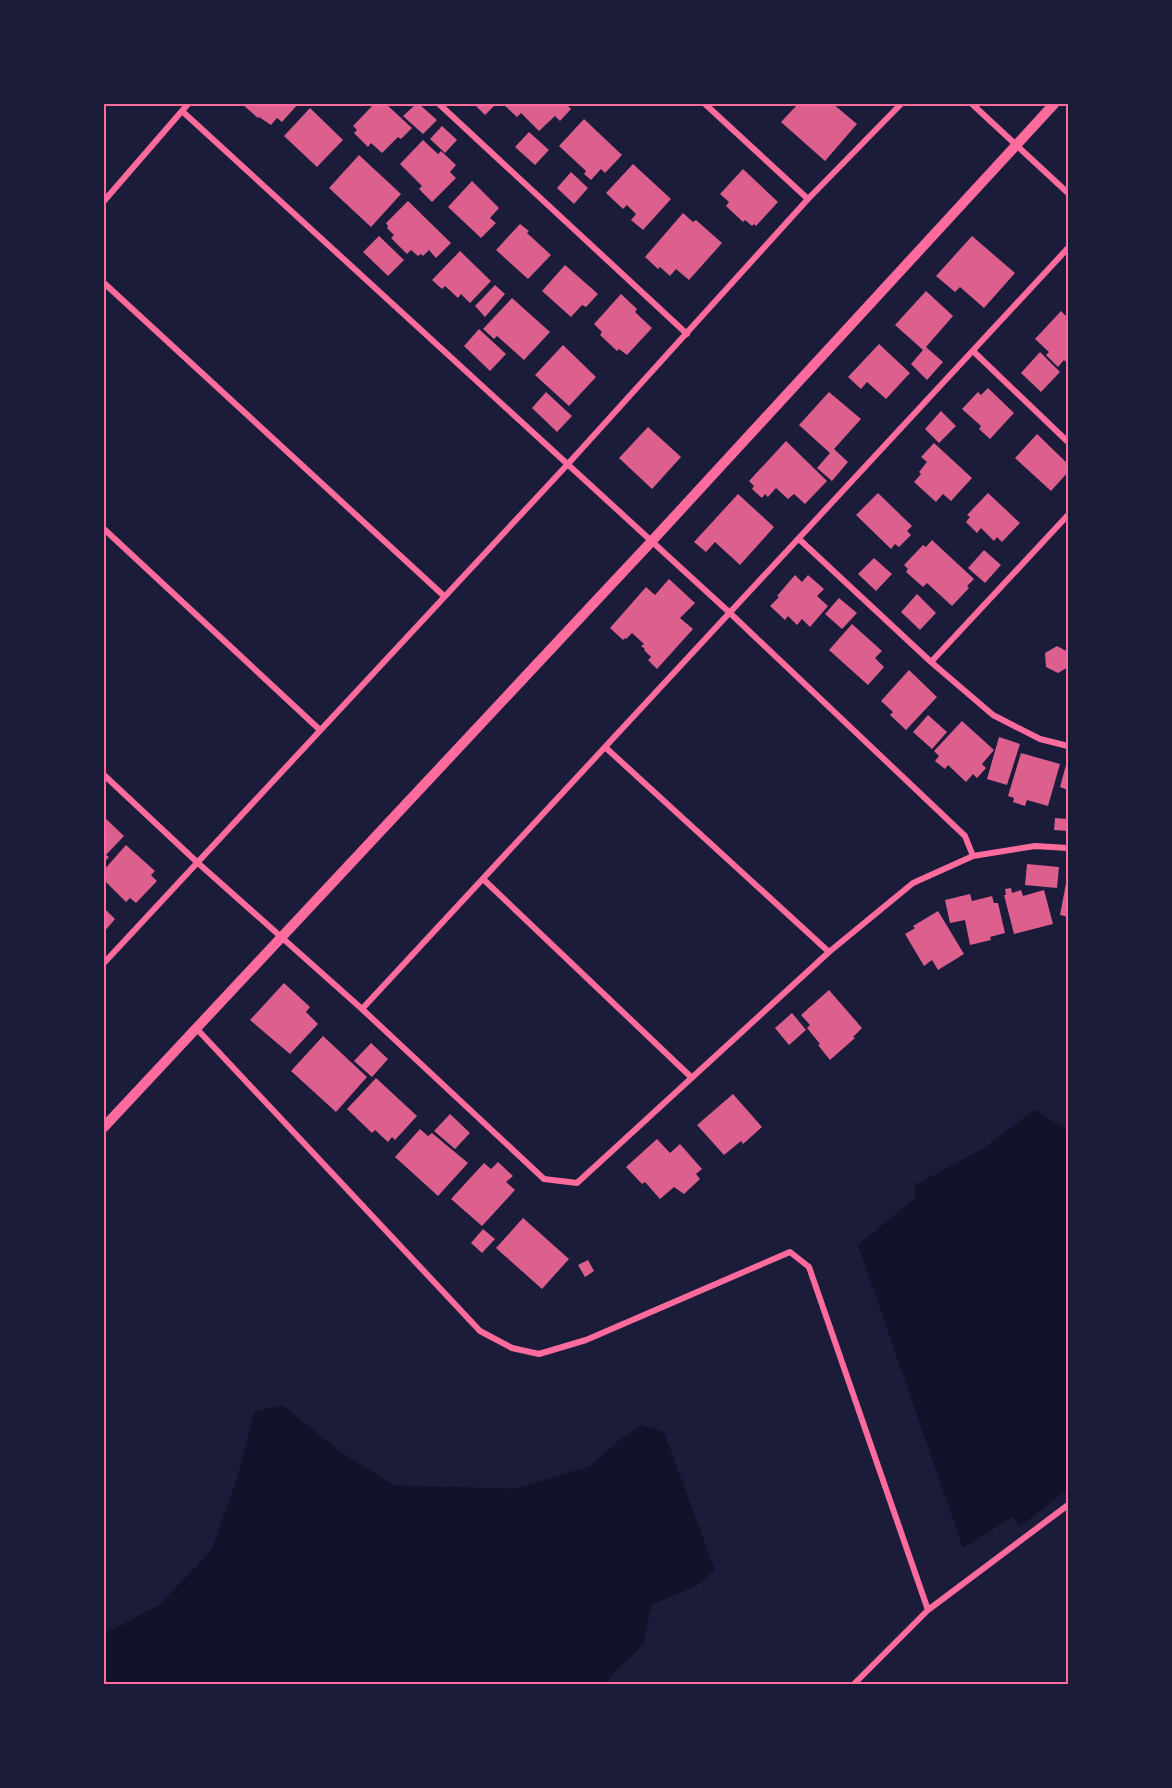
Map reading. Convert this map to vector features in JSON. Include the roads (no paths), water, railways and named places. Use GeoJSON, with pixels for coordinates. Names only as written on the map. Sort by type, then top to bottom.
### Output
{"type":"FeatureCollection","features":[{"type":"Feature","properties":{"kind":"street"},"geometry":{"type":"LineString","coordinates":[[104,201],[188,104]]}},
{"type":"Feature","properties":{"kind":"street"},"geometry":{"type":"LineString","coordinates":[[439,104],[687,334]]}},
{"type":"Feature","properties":{"kind":"street"},"geometry":{"type":"LineString","coordinates":[[705,104],[808,199]]}},
{"type":"Feature","properties":{"kind":"street"},"geometry":{"type":"LineString","coordinates":[[104,963],[567,465],[808,199],[901,104]]}},
{"type":"Feature","properties":{"kind":"street"},"geometry":{"type":"LineString","coordinates":[[972,104],[1068,193]]}},
{"type":"Feature","properties":{"kind":"street"},"geometry":{"type":"LineString","coordinates":[[104,1127],[651,542],[1054,104]]}},
{"type":"Feature","properties":{"kind":"street"},"geometry":{"type":"LineString","coordinates":[[182,111],[730,613],[965,836],[973,856]]}},
{"type":"Feature","properties":{"kind":"street"},"geometry":{"type":"LineString","coordinates":[[362,1009],[1068,248]]}},
{"type":"Feature","properties":{"kind":"street"},"geometry":{"type":"LineString","coordinates":[[104,284],[444,596]]}},
{"type":"Feature","properties":{"kind":"street"},"geometry":{"type":"LineString","coordinates":[[973,351],[1068,442]]}},
{"type":"Feature","properties":{"kind":"street"},"geometry":{"type":"LineString","coordinates":[[931,662],[1068,514]]}},
{"type":"Feature","properties":{"kind":"street"},"geometry":{"type":"LineString","coordinates":[[104,529],[320,730]]}},
{"type":"Feature","properties":{"kind":"street"},"geometry":{"type":"LineString","coordinates":[[799,539],[931,662],[993,715],[1040,739],[1068,746]]}},
{"type":"Feature","properties":{"kind":"street"},"geometry":{"type":"LineString","coordinates":[[605,747],[829,952]]}},
{"type":"Feature","properties":{"kind":"street"},"geometry":{"type":"LineString","coordinates":[[104,775],[198,863],[362,1009],[544,1179],[577,1183],[829,952],[913,883],[973,856],[1035,846],[1068,848]]}},
{"type":"Feature","properties":{"kind":"street"},"geometry":{"type":"LineString","coordinates":[[483,879],[692,1078]]}},
{"type":"Feature","properties":{"kind":"street"},"geometry":{"type":"LineString","coordinates":[[196,1028],[480,1330],[512,1348],[539,1353],[586,1340],[790,1252],[809,1267],[928,1610]]}},
{"type":"Feature","properties":{"kind":"street"},"geometry":{"type":"LineString","coordinates":[[854,1684],[928,1610],[1068,1505]]}}]}
